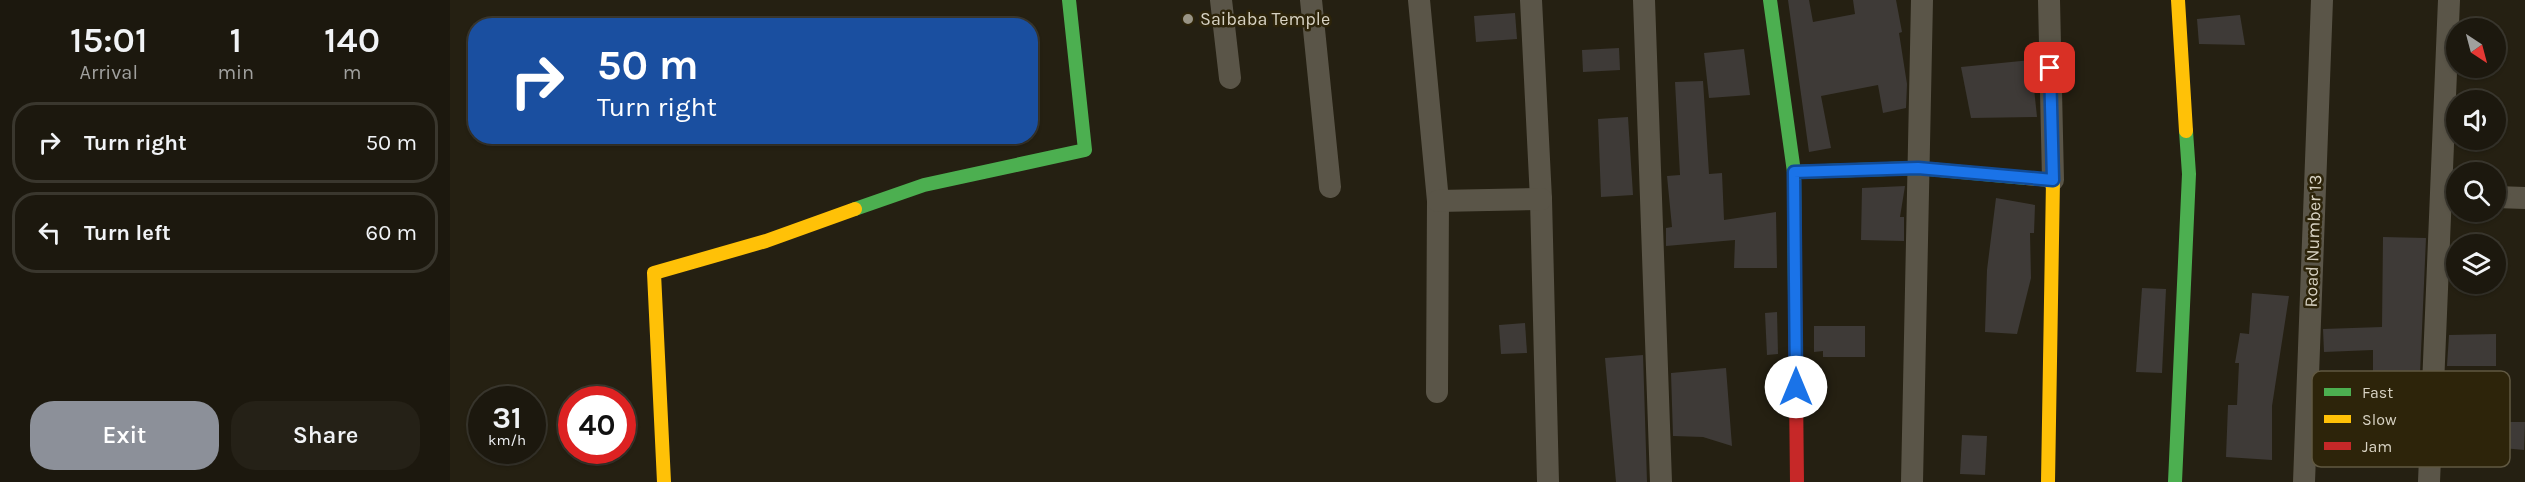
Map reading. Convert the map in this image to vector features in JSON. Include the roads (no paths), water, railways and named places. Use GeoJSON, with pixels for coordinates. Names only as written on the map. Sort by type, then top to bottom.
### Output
{"type":"FeatureCollection","features":[{"type":"Feature","properties":{"kind":"street"},"geometry":{"type":"LineString","coordinates":[[664,482],[662,377],[654,273],[766,241],[924,184],[1085,150],[1069,0]]}},
{"type":"Feature","properties":{"kind":"street"},"geometry":{"type":"LineString","coordinates":[[1221,0],[1230,78]]}},
{"type":"Feature","properties":{"kind":"street"},"geometry":{"type":"LineString","coordinates":[[1311,0],[1330,187]]}},
{"type":"Feature","properties":{"kind":"street"},"geometry":{"type":"LineString","coordinates":[[1419,0],[1438,201],[1437,392]]}},
{"type":"Feature","properties":{"kind":"street"},"geometry":{"type":"LineString","coordinates":[[1531,0],[1541,199],[1548,482]]}},
{"type":"Feature","properties":{"kind":"street"},"geometry":{"type":"LineString","coordinates":[[1644,0],[1661,482]]}},
{"type":"Feature","properties":{"kind":"street"},"geometry":{"type":"LineString","coordinates":[[1770,0],[1794,172],[1797,482]]}},
{"type":"Feature","properties":{"kind":"street"},"geometry":{"type":"LineString","coordinates":[[1912,482],[1922,0]]}},
{"type":"Feature","properties":{"kind":"street"},"geometry":{"type":"LineString","coordinates":[[2048,482],[2053,180],[2049,0]]}},
{"type":"Feature","properties":{"kind":"street"},"geometry":{"type":"LineString","coordinates":[[2175,482],[2189,174],[2178,0]]}},
{"type":"Feature","properties":{"kind":"street","name":"Road Number 13"},"geometry":{"type":"LineString","coordinates":[[2304,482],[2322,0]]}},
{"type":"Feature","properties":{"kind":"street"},"geometry":{"type":"LineString","coordinates":[[2449,0],[2449,162]]}},
{"type":"Feature","properties":{"kind":"street"},"geometry":{"type":"LineString","coordinates":[[1794,172],[1918,168],[2053,180]]}},
{"type":"Feature","properties":{"kind":"street"},"geometry":{"type":"LineString","coordinates":[[2506,197],[2525,198]]}},
{"type":"Feature","properties":{"kind":"street"},"geometry":{"type":"LineString","coordinates":[[1438,201],[1541,199]]}},
{"type":"Feature","properties":{"kind":"street"},"geometry":{"type":"LineString","coordinates":[[2437,371],[2447,222]]}},
{"type":"Feature","properties":{"kind":"street"},"geometry":{"type":"LineString","coordinates":[[2429,482],[2430,467]]}},
{"type":"Feature","properties":{"kind":"place","name":"Saibaba Temple"},"geometry":{"type":"Point","coordinates":[1188,19]}}]}
